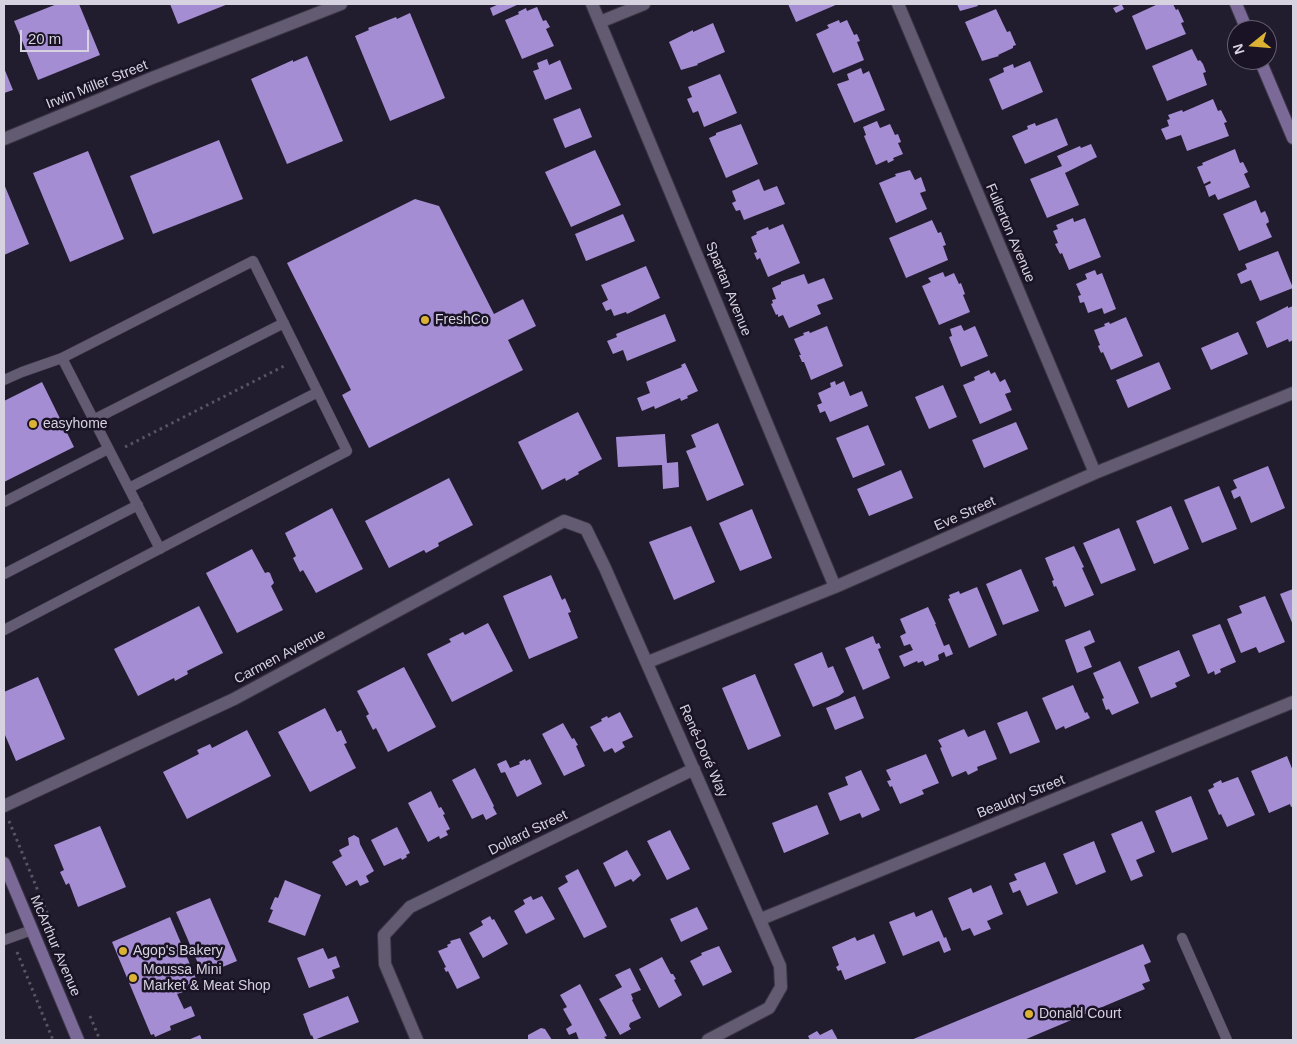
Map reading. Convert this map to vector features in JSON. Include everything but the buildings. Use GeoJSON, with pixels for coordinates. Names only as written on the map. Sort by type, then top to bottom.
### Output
{"type":"FeatureCollection","features":[{"type":"Feature","properties":{"kind":"main road"},"geometry":{"type":"LineString","coordinates":[[1236,4],[1243,20]]}},
{"type":"Feature","properties":{"kind":"main road"},"geometry":{"type":"LineString","coordinates":[[1264,70],[1293,138]]}},
{"type":"Feature","properties":{"kind":"main road","name":"McArthur Avenue"},"geometry":{"type":"LineString","coordinates":[[4,863],[78,1040]]}},
{"type":"Feature","properties":{"kind":"street","name":"Irwin Miller Street"},"geometry":{"type":"LineString","coordinates":[[4,139],[152,78],[341,4]]}},
{"type":"Feature","properties":{"kind":"street","name":"Spartan Avenue"},"geometry":{"type":"LineString","coordinates":[[592,4],[835,587]]}},
{"type":"Feature","properties":{"kind":"street"},"geometry":{"type":"LineString","coordinates":[[600,22],[644,4]]}},
{"type":"Feature","properties":{"kind":"street","name":"Fullerton Avenue"},"geometry":{"type":"LineString","coordinates":[[898,4],[1095,473]]}},
{"type":"Feature","properties":{"kind":"street","name":"Eve Street"},"geometry":{"type":"LineString","coordinates":[[648,662],[835,587],[1095,473],[1293,393]]}},
{"type":"Feature","properties":{"kind":"street","name":"René-Doré Way"},"geometry":{"type":"LineString","coordinates":[[564,521],[586,529],[648,662],[780,966],[781,987],[769,1008],[708,1040]]}},
{"type":"Feature","properties":{"kind":"street","name":"Carmen Avenue"},"geometry":{"type":"LineString","coordinates":[[6,811],[234,699],[564,521]]}},
{"type":"Feature","properties":{"kind":"street","name":"Beaudry Street"},"geometry":{"type":"LineString","coordinates":[[761,919],[1293,702]]}},
{"type":"Feature","properties":{"kind":"street","name":"Dollard Street"},"geometry":{"type":"LineString","coordinates":[[417,1040],[385,964],[384,935],[410,906],[694,769]]}},
{"type":"Feature","properties":{"kind":"lane"},"geometry":{"type":"LineString","coordinates":[[4,380],[62,358],[253,261],[347,451],[4,630]]}},
{"type":"Feature","properties":{"kind":"lane"},"geometry":{"type":"LineString","coordinates":[[93,420],[284,323]]}},
{"type":"Feature","properties":{"kind":"lane"},"geometry":{"type":"LineString","coordinates":[[62,358],[160,549]]}},
{"type":"Feature","properties":{"kind":"lane"},"geometry":{"type":"LineString","coordinates":[[129,488],[318,392]]}},
{"type":"Feature","properties":{"kind":"lane"},"geometry":{"type":"LineString","coordinates":[[4,502],[108,449]]}},
{"type":"Feature","properties":{"kind":"lane"},"geometry":{"type":"LineString","coordinates":[[4,574],[138,506]]}},
{"type":"Feature","properties":{"kind":"lane"},"geometry":{"type":"LineString","coordinates":[[8,939],[32,930]]}},
{"type":"Feature","properties":{"kind":"lane"},"geometry":{"type":"LineString","coordinates":[[1182,938],[1227,1040]]}},
{"type":"Feature","properties":{"kind":"path"},"geometry":{"type":"LineString","coordinates":[[108,449],[123,448],[301,358]]}},
{"type":"Feature","properties":{"kind":"path"},"geometry":{"type":"LineString","coordinates":[[6,811],[51,924]]}},
{"type":"Feature","properties":{"kind":"path"},"geometry":{"type":"LineString","coordinates":[[8,939],[54,1040]]}},
{"type":"Feature","properties":{"kind":"path"},"geometry":{"type":"LineString","coordinates":[[88,1013],[100,1040]]}},
{"type":"Feature","properties":{"kind":"place","name":"FreshCo"},"geometry":{"type":"Point","coordinates":[425,320]}},
{"type":"Feature","properties":{"kind":"place","name":"easyhome"},"geometry":{"type":"Point","coordinates":[33,424]}},
{"type":"Feature","properties":{"kind":"place","name":"Agop's Bakery"},"geometry":{"type":"Point","coordinates":[123,951]}},
{"type":"Feature","properties":{"kind":"place","name":"Moussa Mini Market & Meat Shop"},"geometry":{"type":"Point","coordinates":[133,978]}},
{"type":"Feature","properties":{"kind":"place","name":"Donald Court"},"geometry":{"type":"Point","coordinates":[1029,1014]}}]}
